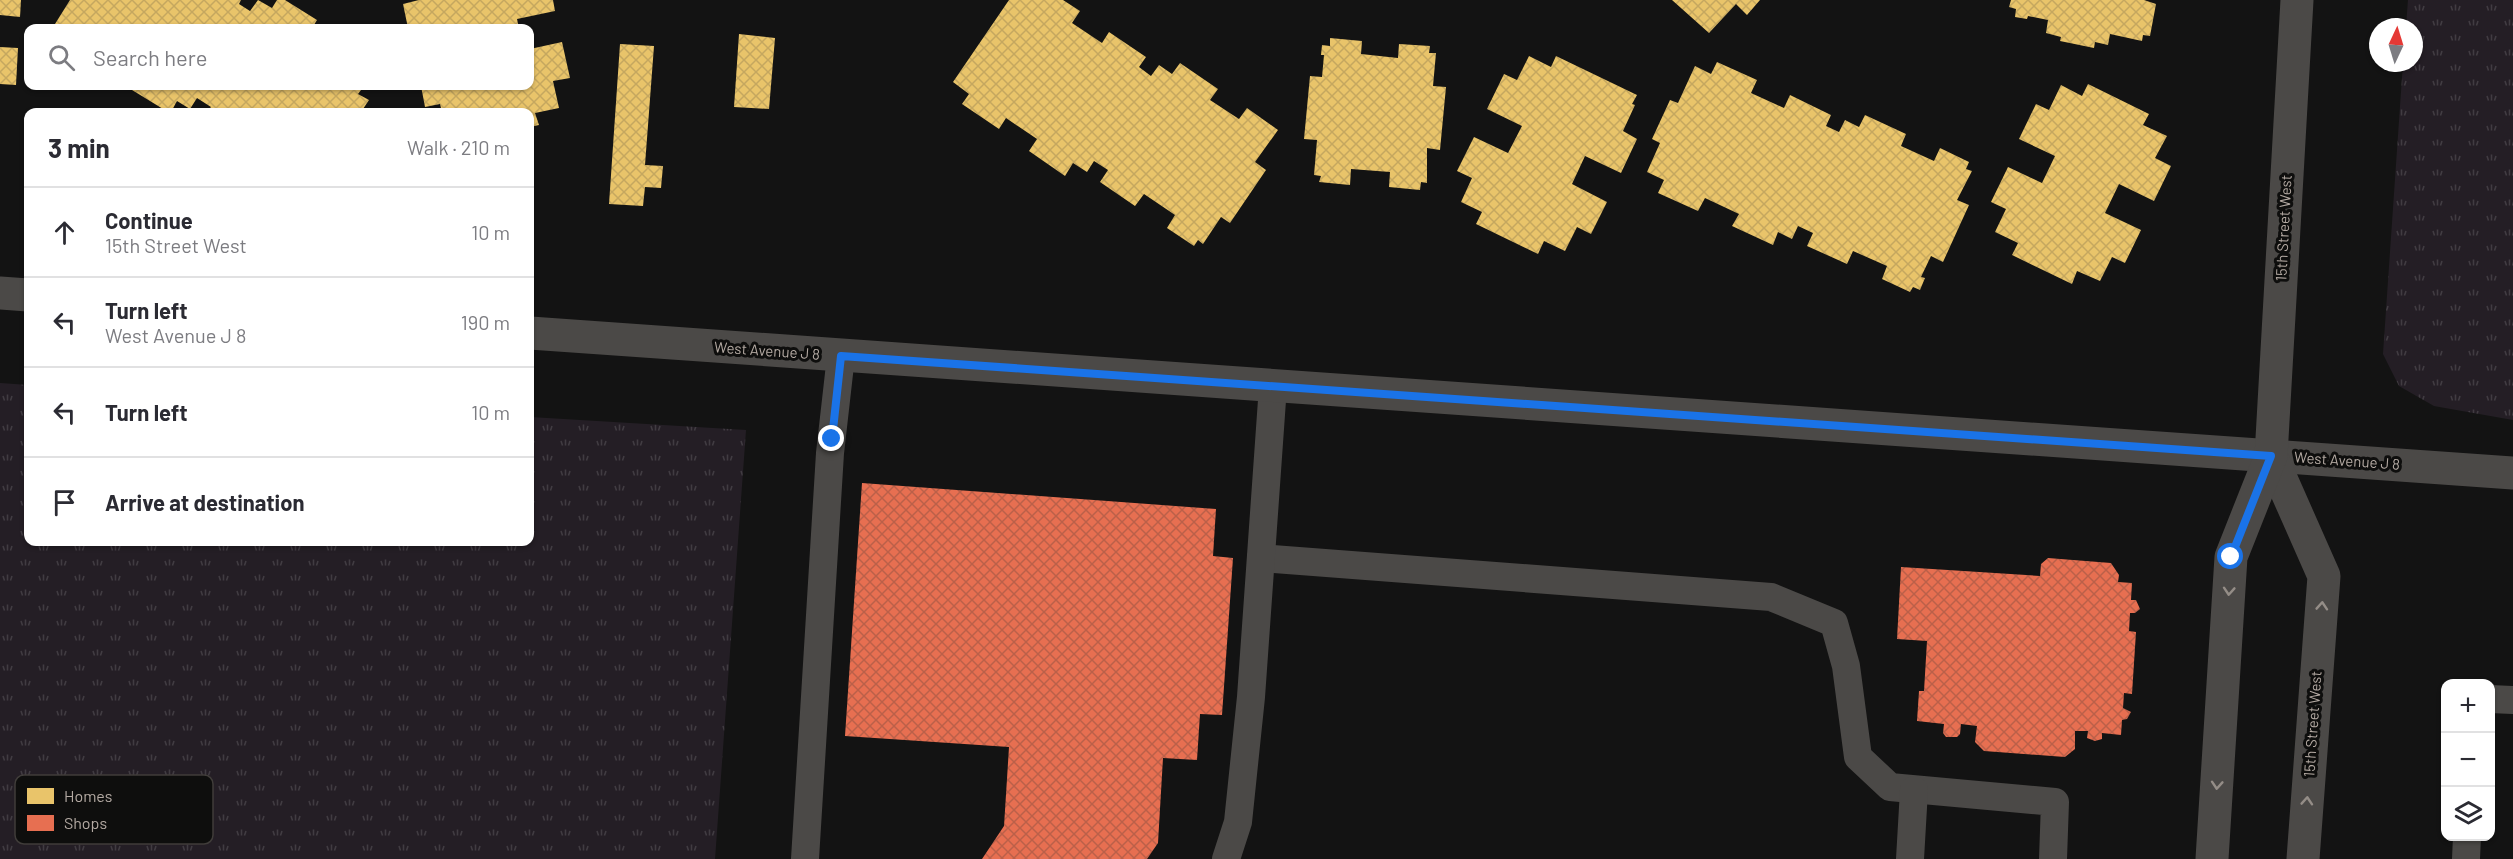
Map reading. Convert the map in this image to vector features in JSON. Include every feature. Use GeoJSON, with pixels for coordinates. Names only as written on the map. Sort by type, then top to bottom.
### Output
{"type":"FeatureCollection","features":[{"type":"Feature","properties":{"kind":"street","name":"15th Street West"},"geometry":{"type":"LineString","coordinates":[[2212,859],[2231,557],[2271,456],[2297,0]]}},
{"type":"Feature","properties":{"kind":"street"},"geometry":{"type":"LineString","coordinates":[[0,293],[24,295]]}},
{"type":"Feature","properties":{"kind":"street","name":"West Avenue J 8"},"geometry":{"type":"LineString","coordinates":[[534,333],[2513,473]]}},
{"type":"Feature","properties":{"kind":"street","name":"15th Street West"},"geometry":{"type":"LineString","coordinates":[[2271,456],[2324,576],[2303,859]]}},
{"type":"Feature","properties":{"kind":"lane"},"geometry":{"type":"LineString","coordinates":[[805,859],[830,453],[841,356]]}},
{"type":"Feature","properties":{"kind":"lane"},"geometry":{"type":"LineString","coordinates":[[1226,859],[1238,822],[1251,697],[1273,386]]}},
{"type":"Feature","properties":{"kind":"lane"},"geometry":{"type":"LineString","coordinates":[[1261,558],[1771,597],[1834,623],[1846,666],[1858,757],[1890,787],[2055,802],[2053,859]]}},
{"type":"Feature","properties":{"kind":"lane"},"geometry":{"type":"LineString","coordinates":[[2495,699],[2513,700]]}},
{"type":"Feature","properties":{"kind":"lane"},"geometry":{"type":"LineString","coordinates":[[1910,859],[1914,790]]}},
{"type":"Feature","properties":{"kind":"lane"},"geometry":{"type":"LineString","coordinates":[[2466,859],[2467,841]]}},
{"type":"Feature","properties":{"kind":"green space"},"geometry":{"type":"Polygon","coordinates":[[[2408,0],[2513,0],[2513,420],[2434,406],[2399,386],[2383,354],[2402,72],[2423,72],[2423,18],[2407,18],[2408,0]]]}},
{"type":"Feature","properties":{"kind":"green space"},"geometry":{"type":"Polygon","coordinates":[[[0,383],[24,385],[24,546],[534,546],[534,417],[746,430],[715,859],[0,859],[0,383]]]}},
{"type":"Feature","properties":{"kind":"building: Homes"},"geometry":{"type":"Polygon","coordinates":[[[0,0],[21,0],[20,17],[0,15],[0,0]]]}},
{"type":"Feature","properties":{"kind":"building: Homes"},"geometry":{"type":"Polygon","coordinates":[[[70,0],[241,0],[239,4],[250,11],[258,0],[272,8],[277,0],[285,0],[317,20],[314,24],[55,24],[70,0]]]}},
{"type":"Feature","properties":{"kind":"building: Homes"},"geometry":{"type":"Polygon","coordinates":[[[419,0],[553,0],[555,11],[517,19],[518,24],[407,24],[403,4],[419,0]]]}},
{"type":"Feature","properties":{"kind":"building: Homes"},"geometry":{"type":"Polygon","coordinates":[[[1009,0],[1063,0],[1080,11],[1072,23],[1102,43],[1109,32],[1146,57],[1139,67],[1151,76],[1159,65],[1172,74],[1180,63],[1218,89],[1210,100],[1239,119],[1247,108],[1278,130],[1255,162],[1266,170],[1230,223],[1221,217],[1203,244],[1198,240],[1194,246],[1167,228],[1175,215],[1144,194],[1135,206],[1100,182],[1108,170],[1094,161],[1087,172],[1073,163],[1065,176],[1029,151],[1037,139],[1006,118],[999,129],[962,104],[969,94],[953,82],[1009,0]]]}},
{"type":"Feature","properties":{"kind":"building: Homes"},"geometry":{"type":"Polygon","coordinates":[[[1672,0],[1760,0],[1747,15],[1736,4],[1709,33],[1672,0]]]}},
{"type":"Feature","properties":{"kind":"building: Homes"},"geometry":{"type":"Polygon","coordinates":[[[2011,0],[2144,0],[2156,4],[2150,36],[2143,35],[2142,41],[2110,34],[2108,45],[2095,42],[2094,48],[2060,41],[2061,37],[2046,33],[2048,20],[2028,16],[2027,19],[2015,17],[2016,9],[2009,7],[2011,0]]]}},
{"type":"Feature","properties":{"kind":"building: Homes"},"geometry":{"type":"Polygon","coordinates":[[[739,34],[775,38],[769,109],[734,107],[739,34]]]}},
{"type":"Feature","properties":{"kind":"building: Homes"},"geometry":{"type":"Polygon","coordinates":[[[1330,38],[1362,41],[1361,54],[1398,58],[1399,44],[1430,46],[1429,53],[1436,53],[1433,86],[1446,87],[1440,150],[1427,148],[1427,183],[1421,182],[1420,190],[1389,187],[1390,172],[1351,169],[1350,185],[1319,182],[1321,176],[1314,175],[1317,140],[1304,139],[1310,76],[1322,77],[1324,55],[1321,55],[1322,45],[1330,46],[1330,38]]]}},
{"type":"Feature","properties":{"kind":"building: Homes"},"geometry":{"type":"Polygon","coordinates":[[[562,42],[570,78],[553,81],[559,108],[535,113],[539,125],[534,126],[534,108],[441,108],[440,104],[425,107],[422,90],[534,90],[534,48],[562,42]]]}},
{"type":"Feature","properties":{"kind":"building: Homes"},"geometry":{"type":"Polygon","coordinates":[[[620,44],[654,46],[645,165],[663,166],[661,188],[645,187],[643,206],[609,204],[620,44]]]}},
{"type":"Feature","properties":{"kind":"building: Homes"},"geometry":{"type":"Polygon","coordinates":[[[0,47],[18,48],[16,85],[0,84],[0,47]]]}},
{"type":"Feature","properties":{"kind":"building: Homes"},"geometry":{"type":"Polygon","coordinates":[[[1529,56],[1551,67],[1556,56],[1637,95],[1623,131],[1637,139],[1621,173],[1585,156],[1572,184],[1607,202],[1591,234],[1577,227],[1565,251],[1544,241],[1538,254],[1476,224],[1482,212],[1461,202],[1472,178],[1457,171],[1474,137],[1508,153],[1522,126],[1487,109],[1504,74],[1517,80],[1529,56]]]}},
{"type":"Feature","properties":{"kind":"building: Homes"},"geometry":{"type":"Polygon","coordinates":[[[1717,62],[1757,80],[1751,93],[1784,108],[1790,95],[1831,115],[1826,126],[1839,132],[1845,120],[1859,127],[1865,115],[1906,134],[1901,146],[1934,161],[1940,148],[1969,162],[1966,169],[1972,171],[1957,200],[1969,205],[1943,262],[1931,256],[1921,277],[1925,278],[1920,290],[1913,287],[1910,292],[1882,279],[1887,266],[1853,251],[1847,264],[1807,246],[1813,233],[1798,226],[1792,239],[1778,232],[1773,245],[1732,226],[1739,214],[1705,198],[1698,211],[1658,193],[1664,180],[1647,172],[1660,143],[1652,139],[1670,100],[1678,103],[1695,66],[1711,74],[1717,62]]]}},
{"type":"Feature","properties":{"kind":"building: Homes"},"geometry":{"type":"Polygon","coordinates":[[[2088,84],[2149,114],[2143,125],[2167,136],[2155,158],[2171,166],[2154,201],[2119,184],[2105,213],[2141,230],[2125,263],[2112,257],[2100,281],[2077,271],[2072,284],[2012,255],[2018,243],[1995,232],[2006,209],[1991,202],[2008,167],[2042,183],[2055,156],[2019,139],[2036,104],[2049,110],[2061,85],[2082,96],[2088,84]]]}},
{"type":"Feature","properties":{"kind":"building: Homes"},"geometry":{"type":"Polygon","coordinates":[[[132,90],[361,90],[358,94],[369,100],[364,108],[210,108],[197,98],[191,108],[177,101],[173,108],[161,108],[132,90]]]}},
{"type":"Feature","properties":{"kind":"building: Shops"},"geometry":{"type":"Polygon","coordinates":[[[862,483],[1216,509],[1213,556],[1233,558],[1222,715],[1200,714],[1197,760],[1163,758],[1158,843],[1147,859],[982,859],[1004,826],[1009,747],[845,736],[862,483]]]}},
{"type":"Feature","properties":{"kind":"building: Shops"},"geometry":{"type":"Polygon","coordinates":[[[2048,558],[2111,563],[2119,575],[2118,582],[2132,583],[2131,600],[2136,600],[2140,609],[2135,613],[2130,613],[2129,631],[2136,632],[2132,694],[2124,693],[2123,708],[2131,712],[2127,719],[2122,720],[2121,735],[2102,733],[2102,739],[2095,741],[2087,738],[2088,731],[2075,731],[2075,749],[2065,757],[1984,751],[1975,742],[1977,726],[1961,724],[1960,734],[1957,737],[1946,737],[1943,733],[1944,724],[1917,721],[1919,691],[1924,691],[1927,641],[1897,639],[1901,567],[2040,576],[2041,564],[2048,558]]]}},
{"type":"Feature","properties":{"kind":"route"},"geometry":{"type":"LineString","coordinates":[[832,439],[841,356],[2271,456],[2231,557]]}}]}
